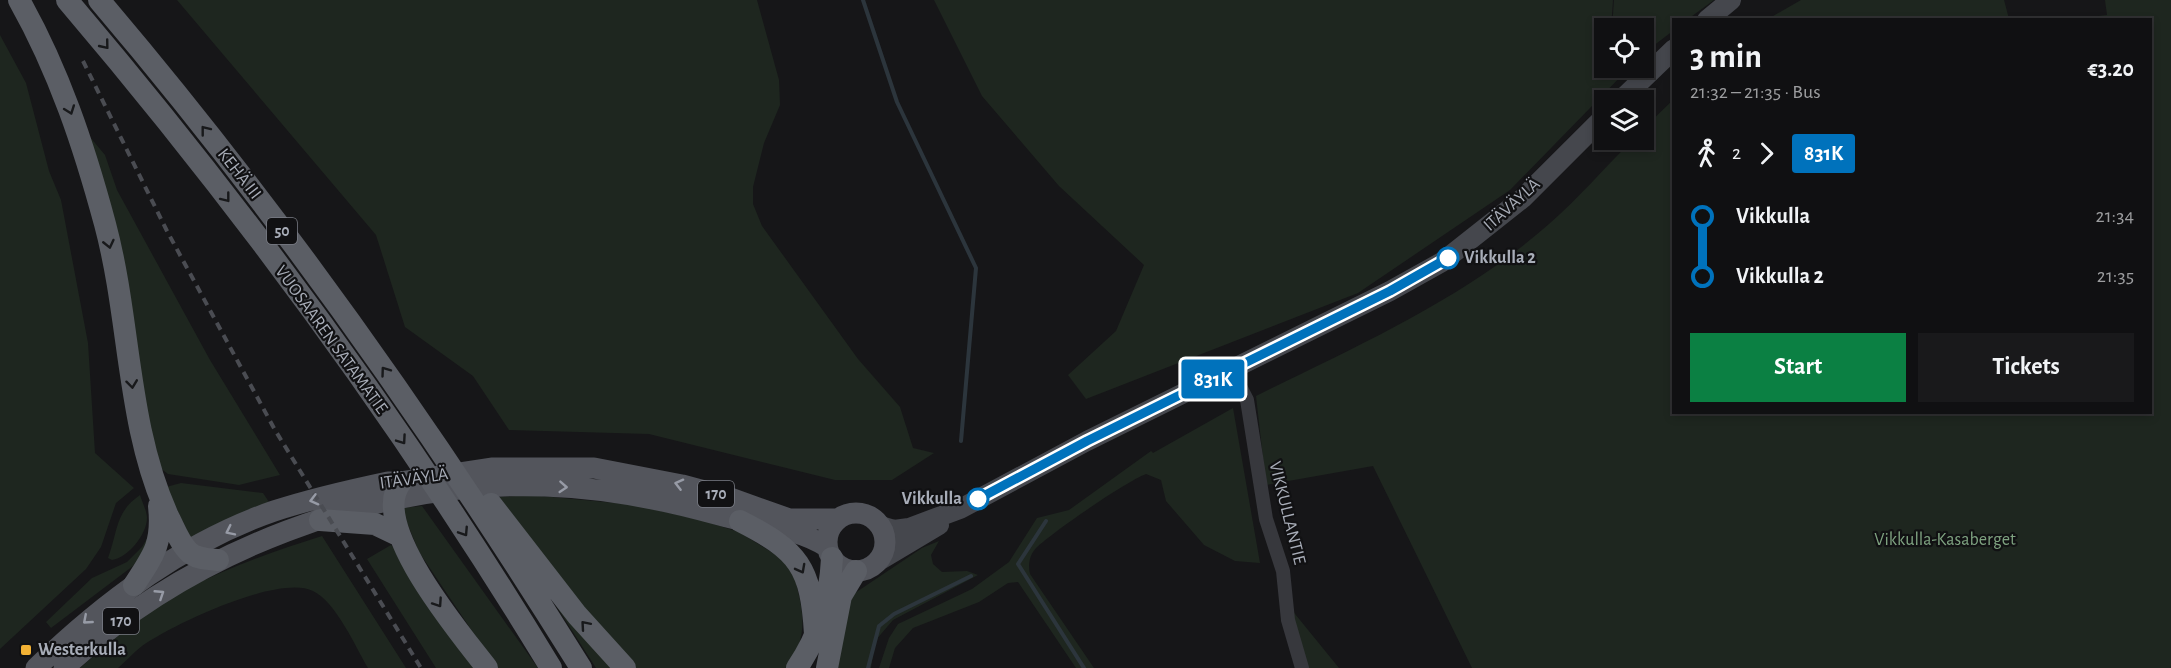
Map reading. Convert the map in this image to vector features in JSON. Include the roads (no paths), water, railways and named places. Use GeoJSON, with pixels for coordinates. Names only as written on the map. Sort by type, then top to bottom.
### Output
{"type":"FeatureCollection","features":[{"type":"Feature","properties":{"kind":"highway"},"geometry":{"type":"LineString","coordinates":[[19,0],[62,87],[86,154],[116,272],[138,418],[156,490],[161,526],[159,544],[134,585]]}},
{"type":"Feature","properties":{"kind":"highway","name":"VUOSAAREN SATAMATIE"},"geometry":{"type":"LineString","coordinates":[[67,0],[265,248],[432,482],[551,668]]}},
{"type":"Feature","properties":{"kind":"highway","name":"KEHÄ III"},"geometry":{"type":"LineString","coordinates":[[99,0],[261,201],[454,471]]}},
{"type":"Feature","properties":{"kind":"highway"},"geometry":{"type":"LineString","coordinates":[[454,471],[581,668]]}},
{"type":"Feature","properties":{"kind":"highway"},"geometry":{"type":"LineString","coordinates":[[454,471],[495,507],[577,615],[625,668]]}},
{"type":"Feature","properties":{"kind":"highway"},"geometry":{"type":"LineString","coordinates":[[156,490],[188,552],[196,556],[218,560]]}},
{"type":"Feature","properties":{"kind":"highway"},"geometry":{"type":"LineString","coordinates":[[398,535],[401,494]]}},
{"type":"Feature","properties":{"kind":"highway"},"geometry":{"type":"LineString","coordinates":[[320,520],[365,507],[398,535],[436,602],[487,668]]}},
{"type":"Feature","properties":{"kind":"highway"},"geometry":{"type":"LineString","coordinates":[[740,521],[772,537],[797,560],[805,573],[811,592],[815,634]]}},
{"type":"Feature","properties":{"kind":"highway"},"geometry":{"type":"LineString","coordinates":[[797,668],[815,634],[830,593],[829,553]]}},
{"type":"Feature","properties":{"kind":"highway"},"geometry":{"type":"LineString","coordinates":[[827,668],[841,596],[856,571]]}},
{"type":"Feature","properties":{"kind":"main road"},"geometry":{"type":"LineString","coordinates":[[1709,18],[1731,0]]}},
{"type":"Feature","properties":{"kind":"main road"},"geometry":{"type":"LineString","coordinates":[[1631,90],[1672,51]]}},
{"type":"Feature","properties":{"kind":"main road","name":"ITÄVÄYLÄ"},"geometry":{"type":"LineString","coordinates":[[881,526],[894,530],[909,528],[960,509],[1087,441],[1390,291],[1442,262],[1522,198],[1594,127]]}},
{"type":"Feature","properties":{"kind":"main road","name":"ITÄVÄYLÄ"},"geometry":{"type":"LineString","coordinates":[[36,668],[89,619],[134,585],[188,552],[273,512],[365,507],[388,482],[401,494],[499,477],[594,468],[682,485],[730,498],[789,519],[837,519]]}},
{"type":"Feature","properties":{"kind":"main road","name":"ITÄVÄYLÄ"},"geometry":{"type":"LineString","coordinates":[[499,477],[662,500],[810,538],[829,553]]}},
{"type":"Feature","properties":{"kind":"main road","name":"ITÄVÄYLÄ"},"geometry":{"type":"LineString","coordinates":[[878,562],[929,533],[960,509]]}},
{"type":"Feature","properties":{"kind":"main road"},"geometry":{"type":"LineString","coordinates":[[864,513],[881,526],[886,542],[884,552],[878,562],[868,569],[856,571],[839,566],[829,553],[830,528],[837,519],[846,514],[864,513]]}},
{"type":"Feature","properties":{"kind":"main road","name":"170"},"geometry":{"type":"LineString","coordinates":[[64,668],[83,650],[160,593],[218,560],[284,532],[320,520]]}},
{"type":"Feature","properties":{"kind":"street","name":"VIKKULLANTIE"},"geometry":{"type":"LineString","coordinates":[[1231,369],[1246,400],[1266,519],[1283,571],[1288,620],[1302,668]]}},
{"type":"Feature","properties":{"kind":"waterway"},"geometry":{"type":"LineString","coordinates":[[863,0],[897,102],[976,268],[961,441]]}},
{"type":"Feature","properties":{"kind":"waterway"},"geometry":{"type":"LineString","coordinates":[[1046,521],[1018,564],[1084,668]]}},
{"type":"Feature","properties":{"kind":"waterway"},"geometry":{"type":"LineString","coordinates":[[868,668],[879,626],[894,614],[971,576]]}},
{"type":"Feature","properties":{"kind":"railway"},"geometry":{"type":"LineString","coordinates":[[83,61],[167,231],[275,430],[421,668]]}},
{"type":"Feature","properties":{"kind":"place","name":"Vikkulla 2"},"geometry":{"type":"Point","coordinates":[1448,258]}},
{"type":"Feature","properties":{"kind":"place","name":"Vikkulla"},"geometry":{"type":"Point","coordinates":[978,499]}},
{"type":"Feature","properties":{"kind":"place","name":"Westerkulla"},"geometry":{"type":"Point","coordinates":[26,650]}},
{"type":"Feature","properties":{"kind":"park label","name":"Vikkulla-Kasaberget"},"geometry":{"type":"Point","coordinates":[1945,540]}}]}
